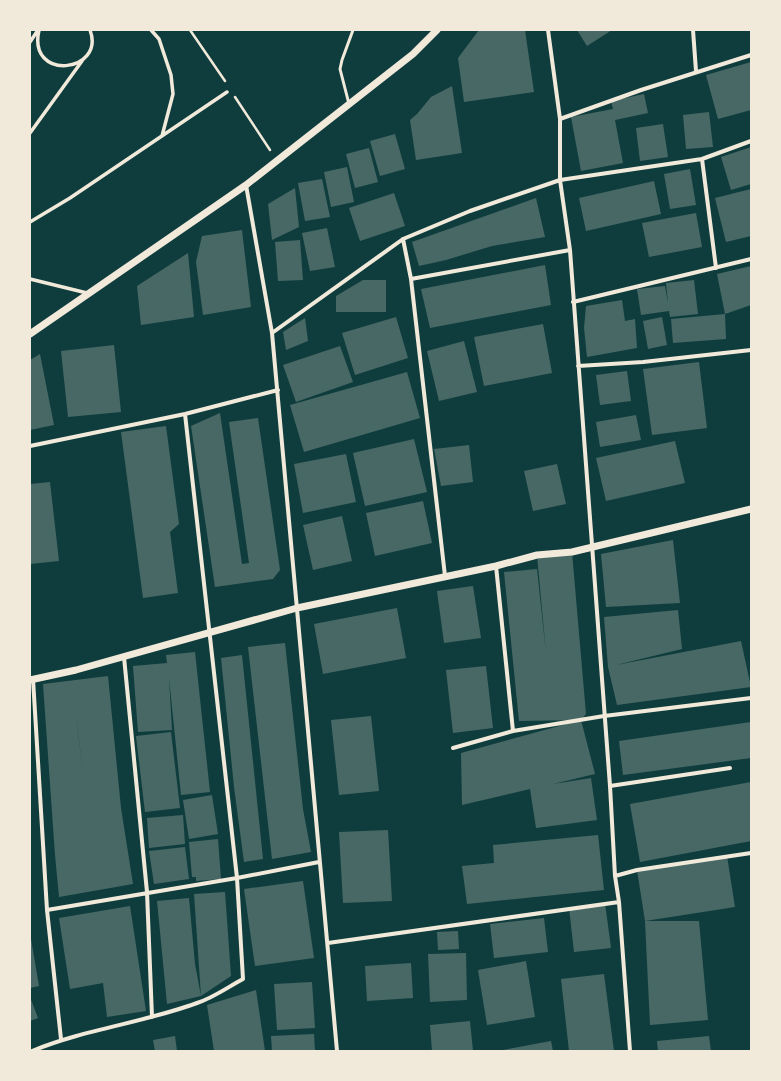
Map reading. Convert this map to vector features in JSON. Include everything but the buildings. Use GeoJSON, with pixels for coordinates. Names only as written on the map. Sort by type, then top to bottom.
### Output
{"type":"FeatureCollection","features":[{"type":"Feature","properties":{"kind":"street"},"geometry":{"type":"LineString","coordinates":[[30,42],[39,30]]}},
{"type":"Feature","properties":{"kind":"street"},"geometry":{"type":"LineString","coordinates":[[39,30],[37,37],[40,51],[48,62],[57,66],[75,65],[83,60],[88,53],[91,44],[90,30]]}},
{"type":"Feature","properties":{"kind":"street"},"geometry":{"type":"LineString","coordinates":[[151,30],[159,39],[172,81],[173,94],[162,136]]}},
{"type":"Feature","properties":{"kind":"street"},"geometry":{"type":"LineString","coordinates":[[30,334],[246,185],[413,54],[437,30]]}},
{"type":"Feature","properties":{"kind":"street"},"geometry":{"type":"LineString","coordinates":[[548,30],[560,119],[560,180],[570,250],[610,786],[615,876],[619,902],[630,1051]]}},
{"type":"Feature","properties":{"kind":"street"},"geometry":{"type":"LineString","coordinates":[[693,30],[696,71]]}},
{"type":"Feature","properties":{"kind":"street"},"geometry":{"type":"LineString","coordinates":[[30,133],[88,53]]}},
{"type":"Feature","properties":{"kind":"street"},"geometry":{"type":"LineString","coordinates":[[560,119],[696,71],[751,55]]}},
{"type":"Feature","properties":{"kind":"street"},"geometry":{"type":"LineString","coordinates":[[30,222],[70,198],[227,92]]}},
{"type":"Feature","properties":{"kind":"street"},"geometry":{"type":"LineString","coordinates":[[272,333],[403,239],[470,211],[560,180],[702,159],[751,141]]}},
{"type":"Feature","properties":{"kind":"street"},"geometry":{"type":"LineString","coordinates":[[702,159],[716,268]]}},
{"type":"Feature","properties":{"kind":"street"},"geometry":{"type":"LineString","coordinates":[[246,185],[272,333],[278,390],[337,1051]]}},
{"type":"Feature","properties":{"kind":"street"},"geometry":{"type":"LineString","coordinates":[[403,239],[411,279],[445,576]]}},
{"type":"Feature","properties":{"kind":"street"},"geometry":{"type":"LineString","coordinates":[[411,279],[570,250]]}},
{"type":"Feature","properties":{"kind":"street"},"geometry":{"type":"LineString","coordinates":[[573,302],[751,259]]}},
{"type":"Feature","properties":{"kind":"street"},"geometry":{"type":"LineString","coordinates":[[30,279],[89,294]]}},
{"type":"Feature","properties":{"kind":"street"},"geometry":{"type":"LineString","coordinates":[[578,366],[643,362],[751,350]]}},
{"type":"Feature","properties":{"kind":"street"},"geometry":{"type":"LineString","coordinates":[[30,446],[185,414],[278,390]]}},
{"type":"Feature","properties":{"kind":"street"},"geometry":{"type":"LineString","coordinates":[[32,1051],[61,1039],[152,1017],[199,1003],[243,979],[237,878],[185,414]]}},
{"type":"Feature","properties":{"kind":"street"},"geometry":{"type":"LineString","coordinates":[[61,1039],[47,910],[31,679],[76,670],[297,608],[496,566],[537,555],[572,552],[751,509]]}},
{"type":"Feature","properties":{"kind":"street"},"geometry":{"type":"LineString","coordinates":[[496,566],[513,731]]}},
{"type":"Feature","properties":{"kind":"street"},"geometry":{"type":"LineString","coordinates":[[124,657],[147,892],[152,1017]]}},
{"type":"Feature","properties":{"kind":"street"},"geometry":{"type":"LineString","coordinates":[[453,748],[513,731],[604,716],[751,698]]}},
{"type":"Feature","properties":{"kind":"street"},"geometry":{"type":"LineString","coordinates":[[610,786],[730,768]]}},
{"type":"Feature","properties":{"kind":"street"},"geometry":{"type":"LineString","coordinates":[[615,876],[637,870],[751,853]]}},
{"type":"Feature","properties":{"kind":"street"},"geometry":{"type":"LineString","coordinates":[[47,910],[237,878],[319,862]]}},
{"type":"Feature","properties":{"kind":"street"},"geometry":{"type":"LineString","coordinates":[[328,943],[619,902]]}},
{"type":"Feature","properties":{"kind":"lane"},"geometry":{"type":"LineString","coordinates":[[349,104],[340,69],[353,30]]}}]}
